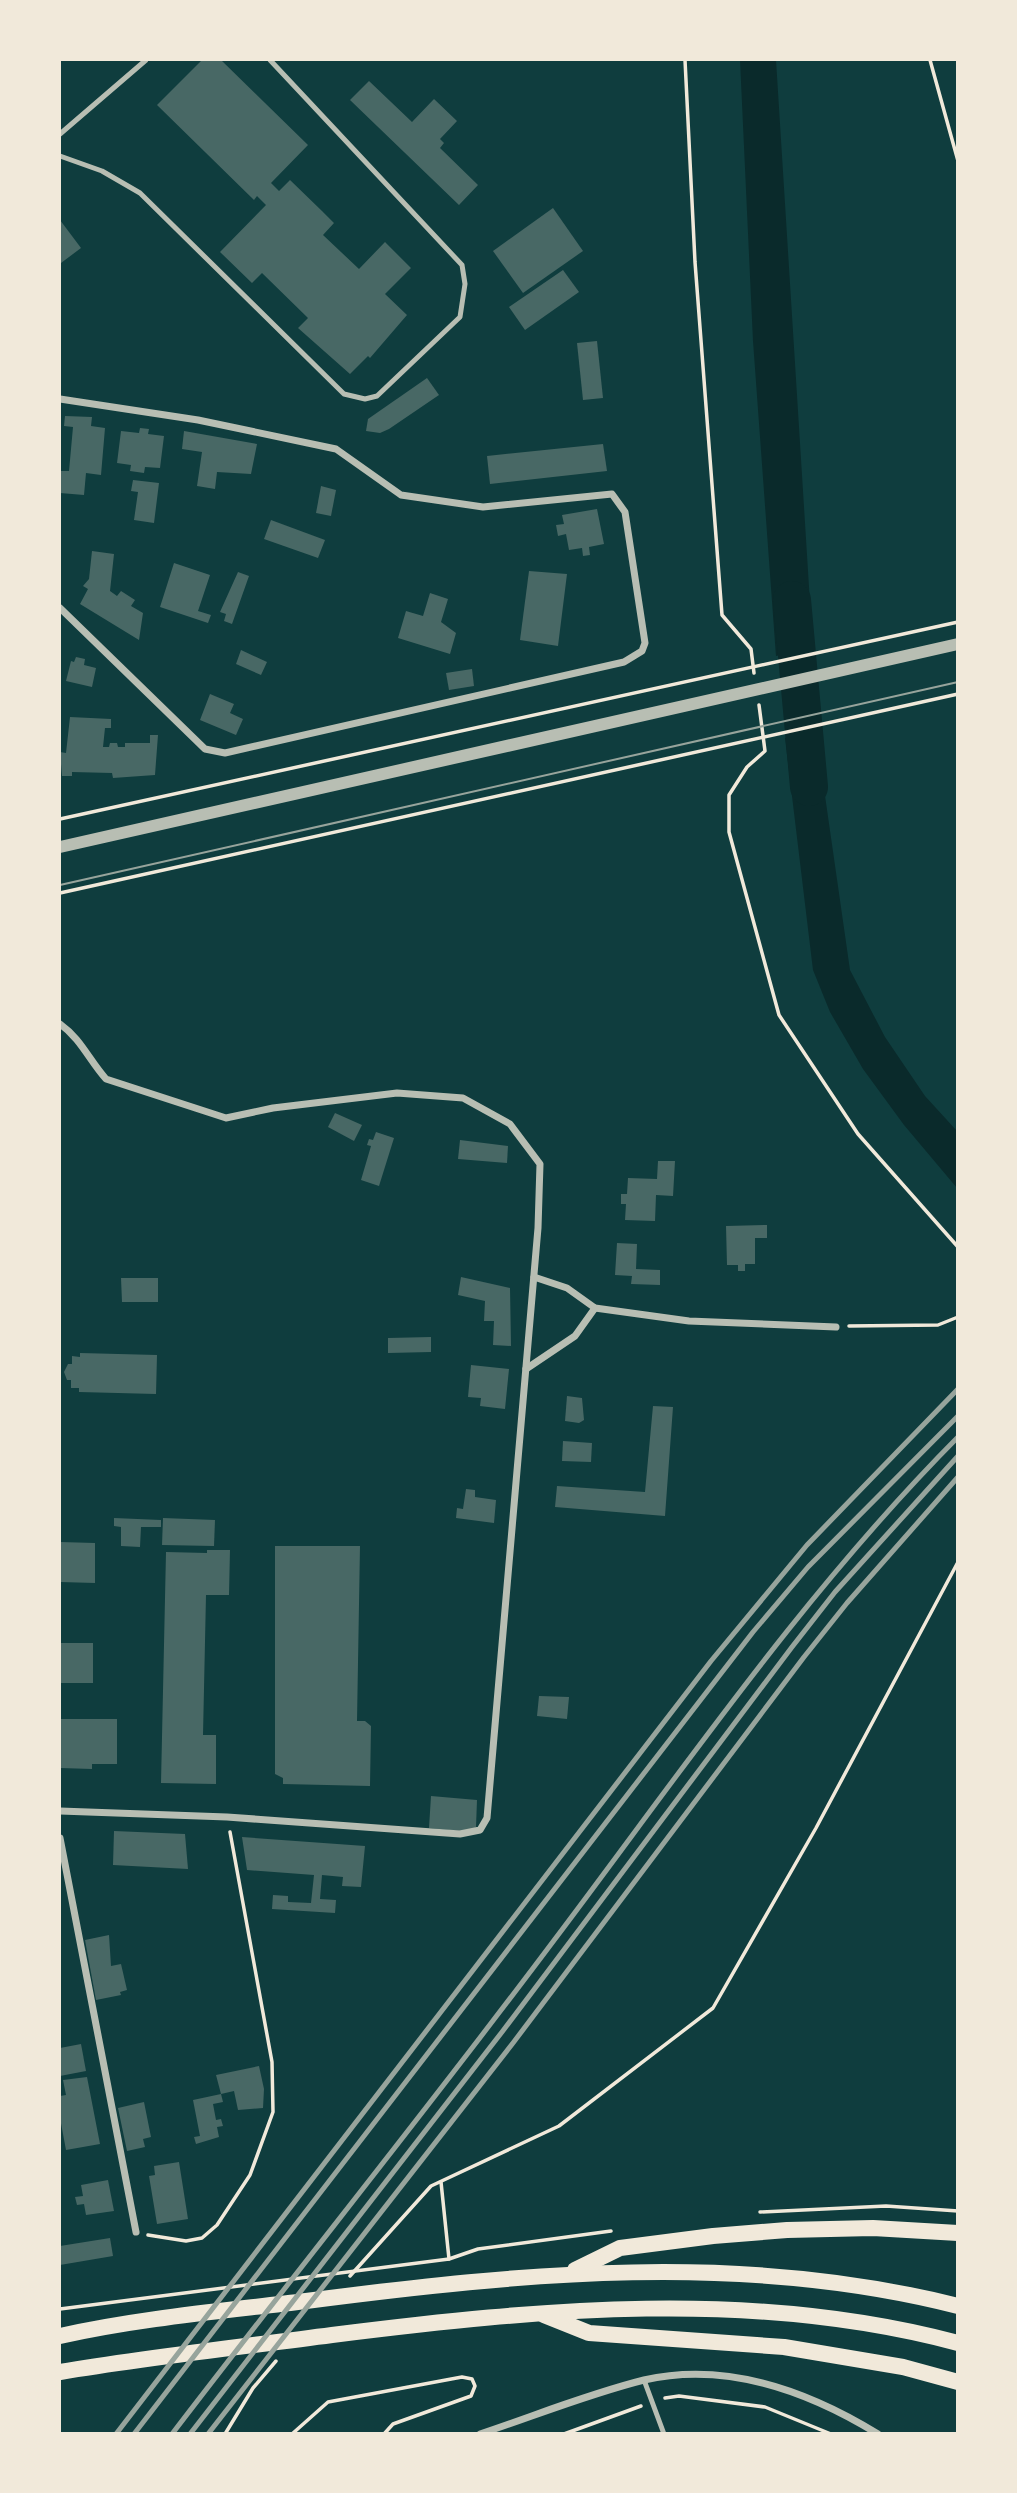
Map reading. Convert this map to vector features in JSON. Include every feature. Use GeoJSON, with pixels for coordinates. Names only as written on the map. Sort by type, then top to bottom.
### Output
{"type":"FeatureCollection","features":[{"type":"Feature","properties":{"kind":"main road"},"geometry":{"type":"LineString","coordinates":[[569,2273],[620,2248],[713,2236],[787,2230],[873,2228],[957,2233]]}},
{"type":"Feature","properties":{"kind":"main road"},"geometry":{"type":"LineString","coordinates":[[60,2336],[130,2324],[398,2289],[569,2273],[678,2270],[750,2274],[911,2294],[957,2306]]}},
{"type":"Feature","properties":{"kind":"main road"},"geometry":{"type":"LineString","coordinates":[[60,2372],[372,2330],[538,2312],[633,2307],[755,2310],[816,2316],[957,2343]]}},
{"type":"Feature","properties":{"kind":"main road"},"geometry":{"type":"LineString","coordinates":[[538,2312],[589,2333],[784,2347],[903,2367],[957,2382]]}},
{"type":"Feature","properties":{"kind":"street"},"geometry":{"type":"LineString","coordinates":[[60,399],[198,420],[336,449],[401,495],[483,507],[612,494],[625,512],[645,634],[642,651],[634,658],[238,752],[205,749],[60,608]]}},
{"type":"Feature","properties":{"kind":"street"},"geometry":{"type":"LineString","coordinates":[[60,847],[957,644]]}},
{"type":"Feature","properties":{"kind":"street"},"geometry":{"type":"LineString","coordinates":[[60,1024],[76,1035],[93,1065],[106,1079],[226,1118],[273,1108],[397,1093],[463,1098],[510,1124],[540,1164],[534,1277],[487,1818],[480,1830],[460,1834],[227,1817],[60,1811]]}},
{"type":"Feature","properties":{"kind":"street"},"geometry":{"type":"LineString","coordinates":[[534,1277],[567,1288],[595,1308],[689,1321],[836,1326]]}},
{"type":"Feature","properties":{"kind":"street"},"geometry":{"type":"LineString","coordinates":[[526,1369],[575,1336],[595,1308]]}},
{"type":"Feature","properties":{"kind":"street"},"geometry":{"type":"LineString","coordinates":[[60,1838],[136,2232]]}},
{"type":"Feature","properties":{"kind":"street"},"geometry":{"type":"LineString","coordinates":[[480,2434],[645,2380],[715,2375],[778,2385],[842,2411],[878,2434]]}},
{"type":"Feature","properties":{"kind":"lane"},"geometry":{"type":"LineString","coordinates":[[60,134],[146,60]]}},
{"type":"Feature","properties":{"kind":"lane"},"geometry":{"type":"LineString","coordinates":[[60,156],[102,171],[140,192],[345,394],[365,399],[377,396],[460,317],[465,284],[461,265],[270,60]]}},
{"type":"Feature","properties":{"kind":"lane"},"geometry":{"type":"LineString","coordinates":[[645,2380],[664,2434]]}},
{"type":"Feature","properties":{"kind":"path"},"geometry":{"type":"LineString","coordinates":[[685,60],[695,262],[722,615],[751,649]]}},
{"type":"Feature","properties":{"kind":"path"},"geometry":{"type":"LineString","coordinates":[[930,60],[957,161]]}},
{"type":"Feature","properties":{"kind":"path"},"geometry":{"type":"LineString","coordinates":[[60,819],[957,622]]}},
{"type":"Feature","properties":{"kind":"path"},"geometry":{"type":"LineString","coordinates":[[60,893],[957,694]]}},
{"type":"Feature","properties":{"kind":"path"},"geometry":{"type":"LineString","coordinates":[[765,751],[747,767],[729,795],[729,832],[779,1015],[858,1134],[957,1247]]}},
{"type":"Feature","properties":{"kind":"path"},"geometry":{"type":"LineString","coordinates":[[836,1326],[878,1323],[938,1325],[957,1317]]}},
{"type":"Feature","properties":{"kind":"path"},"geometry":{"type":"LineString","coordinates":[[342,2285],[431,2186],[559,2126],[713,2008],[816,1828],[957,1562]]}},
{"type":"Feature","properties":{"kind":"path"},"geometry":{"type":"LineString","coordinates":[[136,2232],[169,2239],[202,2238],[217,2224],[250,2175],[273,2112],[272,2062],[227,1817]]}},
{"type":"Feature","properties":{"kind":"path"},"geometry":{"type":"LineString","coordinates":[[441,2182],[449,2259]]}},
{"type":"Feature","properties":{"kind":"path"},"geometry":{"type":"LineString","coordinates":[[60,2309],[449,2259],[478,2249]]}},
{"type":"Feature","properties":{"kind":"path"},"geometry":{"type":"LineString","coordinates":[[225,2434],[253,2388],[280,2357]]}},
{"type":"Feature","properties":{"kind":"path"},"geometry":{"type":"LineString","coordinates":[[292,2434],[328,2402],[462,2377],[471,2379],[475,2386],[471,2396],[393,2424],[384,2434]]}},
{"type":"Feature","properties":{"kind":"path"},"geometry":{"type":"LineString","coordinates":[[564,2434],[652,2402],[679,2396],[765,2407],[831,2434]]}},
{"type":"Feature","properties":{"kind":"water"},"geometry":{"type":"Polygon","coordinates":[[[740,60],[776,60],[813,648],[776,656],[753,341],[740,60]]]}},
{"type":"Feature","properties":{"kind":"water"},"geometry":{"type":"Polygon","coordinates":[[[816,733],[850,970],[885,1037],[925,1096],[957,1131],[957,1188],[904,1125],[863,1069],[830,1012],[813,970],[785,738],[816,733]]]}},
{"type":"Feature","properties":{"kind":"building"},"geometry":{"type":"Polygon","coordinates":[[[202,60],[221,60],[308,145],[271,183],[279,191],[290,180],[334,223],[323,235],[359,269],[385,242],[411,268],[385,294],[407,315],[370,358],[368,356],[350,374],[298,328],[308,318],[262,273],[252,283],[220,252],[266,205],[257,196],[254,200],[157,105],[202,60]]]}},
{"type":"Feature","properties":{"kind":"building"},"geometry":{"type":"Polygon","coordinates":[[[369,81],[412,122],[434,99],[457,121],[440,139],[444,143],[440,148],[478,185],[459,205],[350,100],[369,81]]]}},
{"type":"Feature","properties":{"kind":"building"},"geometry":{"type":"Polygon","coordinates":[[[553,208],[583,251],[523,293],[493,251],[553,208]]]}},
{"type":"Feature","properties":{"kind":"building"},"geometry":{"type":"Polygon","coordinates":[[[60,220],[81,248],[61,263],[60,260],[60,220]]]}},
{"type":"Feature","properties":{"kind":"building"},"geometry":{"type":"Polygon","coordinates":[[[563,270],[579,292],[525,330],[509,307],[563,270]]]}},
{"type":"Feature","properties":{"kind":"building"},"geometry":{"type":"Polygon","coordinates":[[[597,341],[603,398],[583,400],[577,343],[597,341]]]}},
{"type":"Feature","properties":{"kind":"building"},"geometry":{"type":"Polygon","coordinates":[[[427,378],[439,395],[389,429],[380,433],[366,431],[368,419],[427,378]]]}},
{"type":"Feature","properties":{"kind":"building"},"geometry":{"type":"Polygon","coordinates":[[[65,416],[92,417],[91,426],[105,428],[101,475],[86,473],[84,495],[60,493],[60,471],[69,471],[73,427],[64,426],[65,416]]]}},
{"type":"Feature","properties":{"kind":"building"},"geometry":{"type":"Polygon","coordinates":[[[140,428],[149,429],[148,434],[164,436],[160,468],[145,467],[144,473],[130,471],[131,465],[117,463],[121,431],[139,433],[140,428]]]}},
{"type":"Feature","properties":{"kind":"building"},"geometry":{"type":"Polygon","coordinates":[[[184,431],[257,444],[251,474],[217,472],[215,489],[197,486],[202,452],[182,449],[184,431]]]}},
{"type":"Feature","properties":{"kind":"building"},"geometry":{"type":"Polygon","coordinates":[[[603,444],[607,471],[490,484],[487,456],[603,444]]]}},
{"type":"Feature","properties":{"kind":"building"},"geometry":{"type":"Polygon","coordinates":[[[133,480],[159,483],[154,523],[134,520],[138,492],[131,491],[133,480]]]}},
{"type":"Feature","properties":{"kind":"building"},"geometry":{"type":"Polygon","coordinates":[[[321,486],[336,490],[331,516],[316,513],[321,486]]]}},
{"type":"Feature","properties":{"kind":"building"},"geometry":{"type":"Polygon","coordinates":[[[597,509],[604,544],[589,547],[590,555],[583,556],[582,548],[569,550],[566,534],[558,536],[556,525],[564,524],[562,515],[597,509]]]}},
{"type":"Feature","properties":{"kind":"building"},"geometry":{"type":"Polygon","coordinates":[[[271,520],[325,540],[318,558],[264,539],[271,520]]]}},
{"type":"Feature","properties":{"kind":"building"},"geometry":{"type":"Polygon","coordinates":[[[92,551],[114,554],[110,591],[117,596],[121,591],[135,600],[131,606],[143,613],[139,640],[80,604],[88,589],[83,586],[89,579],[92,551]]]}},
{"type":"Feature","properties":{"kind":"building"},"geometry":{"type":"Polygon","coordinates":[[[174,563],[210,575],[198,611],[211,615],[208,623],[160,607],[174,563]]]}},
{"type":"Feature","properties":{"kind":"building"},"geometry":{"type":"Polygon","coordinates":[[[529,571],[567,574],[558,646],[520,640],[529,571]]]}},
{"type":"Feature","properties":{"kind":"building"},"geometry":{"type":"Polygon","coordinates":[[[238,572],[249,576],[232,624],[224,621],[226,614],[220,612],[238,572]]]}},
{"type":"Feature","properties":{"kind":"building"},"geometry":{"type":"Polygon","coordinates":[[[430,593],[448,599],[441,622],[456,633],[450,654],[398,638],[406,611],[423,616],[430,593]]]}},
{"type":"Feature","properties":{"kind":"building"},"geometry":{"type":"Polygon","coordinates":[[[241,650],[267,662],[261,675],[236,664],[241,650]]]}},
{"type":"Feature","properties":{"kind":"building"},"geometry":{"type":"Polygon","coordinates":[[[76,657],[85,659],[84,665],[96,668],[92,687],[66,681],[71,661],[74,662],[76,657]]]}},
{"type":"Feature","properties":{"kind":"building"},"geometry":{"type":"Polygon","coordinates":[[[472,669],[474,686],[449,690],[446,673],[472,669]]]}},
{"type":"Feature","properties":{"kind":"building"},"geometry":{"type":"Polygon","coordinates":[[[210,694],[234,704],[230,713],[243,719],[236,735],[200,720],[210,694]]]}},
{"type":"Feature","properties":{"kind":"building"},"geometry":{"type":"Polygon","coordinates":[[[70,717],[111,719],[111,728],[105,728],[103,747],[109,747],[110,743],[125,747],[125,743],[150,743],[150,735],[158,735],[155,775],[113,778],[112,773],[72,772],[72,776],[62,776],[60,752],[66,753],[70,717]]]}},
{"type":"Feature","properties":{"kind":"building"},"geometry":{"type":"Polygon","coordinates":[[[335,1113],[362,1125],[354,1141],[328,1127],[335,1113]]]}},
{"type":"Feature","properties":{"kind":"building"},"geometry":{"type":"Polygon","coordinates":[[[376,1132],[394,1138],[379,1186],[361,1180],[371,1146],[367,1145],[376,1132]]]}},
{"type":"Feature","properties":{"kind":"building"},"geometry":{"type":"Polygon","coordinates":[[[460,1140],[508,1146],[507,1163],[458,1159],[460,1140]]]}},
{"type":"Feature","properties":{"kind":"building"},"geometry":{"type":"Polygon","coordinates":[[[658,1161],[675,1161],[673,1196],[656,1195],[655,1221],[625,1220],[626,1204],[621,1204],[621,1194],[627,1194],[628,1178],[657,1179],[658,1161]]]}},
{"type":"Feature","properties":{"kind":"building"},"geometry":{"type":"Polygon","coordinates":[[[767,1225],[767,1238],[755,1238],[755,1264],[745,1264],[745,1271],[738,1271],[738,1265],[727,1265],[726,1226],[767,1225]]]}},
{"type":"Feature","properties":{"kind":"building"},"geometry":{"type":"Polygon","coordinates":[[[617,1243],[637,1244],[636,1269],[660,1270],[660,1285],[631,1284],[632,1276],[615,1275],[617,1243]]]}},
{"type":"Feature","properties":{"kind":"building"},"geometry":{"type":"Polygon","coordinates":[[[461,1277],[510,1288],[511,1346],[493,1345],[494,1321],[484,1321],[485,1301],[458,1295],[461,1277]]]}},
{"type":"Feature","properties":{"kind":"building"},"geometry":{"type":"Polygon","coordinates":[[[121,1278],[158,1278],[158,1302],[122,1302],[121,1278]]]}},
{"type":"Feature","properties":{"kind":"building"},"geometry":{"type":"Polygon","coordinates":[[[431,1337],[431,1352],[388,1353],[388,1338],[431,1337]]]}},
{"type":"Feature","properties":{"kind":"building"},"geometry":{"type":"Polygon","coordinates":[[[80,1353],[157,1355],[156,1394],[79,1392],[79,1388],[71,1388],[71,1380],[67,1380],[64,1372],[68,1364],[72,1364],[72,1356],[80,1357],[80,1353]]]}},
{"type":"Feature","properties":{"kind":"building"},"geometry":{"type":"Polygon","coordinates":[[[471,1365],[509,1369],[505,1409],[480,1406],[481,1398],[468,1397],[471,1365]]]}},
{"type":"Feature","properties":{"kind":"building"},"geometry":{"type":"Polygon","coordinates":[[[567,1396],[582,1398],[584,1420],[579,1423],[565,1421],[567,1396]]]}},
{"type":"Feature","properties":{"kind":"building"},"geometry":{"type":"Polygon","coordinates":[[[653,1406],[673,1407],[665,1516],[555,1507],[557,1486],[645,1492],[653,1406]]]}},
{"type":"Feature","properties":{"kind":"building"},"geometry":{"type":"Polygon","coordinates":[[[563,1441],[592,1443],[591,1462],[562,1461],[563,1441]]]}},
{"type":"Feature","properties":{"kind":"building"},"geometry":{"type":"Polygon","coordinates":[[[466,1489],[475,1490],[475,1497],[496,1500],[494,1523],[456,1518],[457,1508],[463,1509],[466,1489]]]}},
{"type":"Feature","properties":{"kind":"building"},"geometry":{"type":"Polygon","coordinates":[[[114,1518],[161,1520],[161,1527],[141,1527],[140,1547],[121,1546],[121,1527],[114,1526],[114,1518]]]}},
{"type":"Feature","properties":{"kind":"building"},"geometry":{"type":"Polygon","coordinates":[[[163,1518],[215,1520],[214,1546],[162,1545],[163,1518]]]}},
{"type":"Feature","properties":{"kind":"building"},"geometry":{"type":"Polygon","coordinates":[[[60,1542],[95,1543],[95,1583],[60,1582],[60,1542]]]}},
{"type":"Feature","properties":{"kind":"building"},"geometry":{"type":"Polygon","coordinates":[[[275,1546],[360,1546],[357,1721],[365,1721],[371,1726],[370,1786],[283,1784],[283,1778],[275,1774],[275,1546]]]}},
{"type":"Feature","properties":{"kind":"building"},"geometry":{"type":"Polygon","coordinates":[[[207,1550],[230,1550],[229,1595],[206,1595],[203,1735],[216,1735],[216,1784],[161,1783],[166,1552],[207,1553],[207,1550]]]}},
{"type":"Feature","properties":{"kind":"building"},"geometry":{"type":"Polygon","coordinates":[[[60,1643],[93,1643],[93,1683],[60,1683],[60,1643]]]}},
{"type":"Feature","properties":{"kind":"building"},"geometry":{"type":"Polygon","coordinates":[[[539,1696],[569,1697],[567,1719],[537,1716],[539,1696]]]}},
{"type":"Feature","properties":{"kind":"building"},"geometry":{"type":"Polygon","coordinates":[[[60,1719],[117,1719],[117,1764],[92,1764],[92,1769],[60,1768],[60,1719]]]}},
{"type":"Feature","properties":{"kind":"building"},"geometry":{"type":"Polygon","coordinates":[[[431,1796],[477,1800],[476,1827],[470,1832],[429,1828],[431,1796]]]}},
{"type":"Feature","properties":{"kind":"building"},"geometry":{"type":"Polygon","coordinates":[[[114,1831],[185,1834],[188,1869],[113,1865],[114,1831]]]}},
{"type":"Feature","properties":{"kind":"building"},"geometry":{"type":"Polygon","coordinates":[[[242,1837],[365,1846],[361,1887],[342,1886],[343,1877],[322,1875],[320,1899],[336,1900],[335,1913],[272,1909],[273,1895],[288,1896],[288,1902],[311,1903],[314,1875],[247,1870],[242,1837]]]}},
{"type":"Feature","properties":{"kind":"building"},"geometry":{"type":"Polygon","coordinates":[[[109,1935],[111,1966],[121,1964],[127,1990],[120,1992],[121,1995],[96,2000],[85,1940],[109,1935]]]}},
{"type":"Feature","properties":{"kind":"building"},"geometry":{"type":"Polygon","coordinates":[[[81,2044],[86,2071],[60,2076],[60,2048],[81,2044]]]}},
{"type":"Feature","properties":{"kind":"building"},"geometry":{"type":"Polygon","coordinates":[[[259,2066],[264,2089],[263,2108],[238,2110],[234,2091],[221,2094],[216,2075],[259,2066]]]}},
{"type":"Feature","properties":{"kind":"building"},"geometry":{"type":"Polygon","coordinates":[[[87,2077],[100,2144],[66,2150],[60,2118],[60,2096],[66,2095],[63,2080],[87,2077]]]}},
{"type":"Feature","properties":{"kind":"building"},"geometry":{"type":"Polygon","coordinates":[[[221,2094],[223,2102],[213,2104],[216,2120],[221,2119],[223,2126],[217,2127],[219,2137],[196,2144],[194,2137],[200,2136],[193,2100],[221,2094]]]}},
{"type":"Feature","properties":{"kind":"building"},"geometry":{"type":"Polygon","coordinates":[[[144,2102],[151,2137],[143,2139],[145,2147],[127,2151],[118,2108],[144,2102]]]}},
{"type":"Feature","properties":{"kind":"building"},"geometry":{"type":"Polygon","coordinates":[[[179,2162],[188,2219],[157,2224],[149,2176],[155,2175],[154,2166],[179,2162]]]}},
{"type":"Feature","properties":{"kind":"building"},"geometry":{"type":"Polygon","coordinates":[[[108,2180],[114,2211],[86,2215],[84,2204],[77,2205],[75,2197],[83,2196],[81,2185],[108,2180]]]}},
{"type":"Feature","properties":{"kind":"building"},"geometry":{"type":"Polygon","coordinates":[[[110,2238],[113,2256],[60,2265],[60,2246],[110,2238]]]}},
{"type":"Feature","properties":{"kind":"waterway"},"geometry":{"type":"LineString","coordinates":[[792,600],[809,787]]}},
{"type":"Feature","properties":{"kind":"tram line"},"geometry":{"type":"LineString","coordinates":[[60,885],[958,682]]}},
{"type":"Feature","properties":{"kind":"railway"},"geometry":{"type":"LineString","coordinates":[[116,2434],[711,1661],[807,1545],[958,1389]]}},
{"type":"Feature","properties":{"kind":"railway"},"geometry":{"type":"LineString","coordinates":[[134,2434],[753,1632],[808,1567],[958,1416]]}},
{"type":"Feature","properties":{"kind":"railway"},"geometry":{"type":"LineString","coordinates":[[172,2434],[508,2001],[748,1681],[849,1556],[902,1495],[958,1437]]}},
{"type":"Feature","properties":{"kind":"railway"},"geometry":{"type":"LineString","coordinates":[[190,2434],[502,2032],[835,1592],[958,1456]]}},
{"type":"Feature","properties":{"kind":"railway"},"geometry":{"type":"LineString","coordinates":[[208,2434],[513,2043],[804,1657],[847,1603],[958,1477]]}}]}
